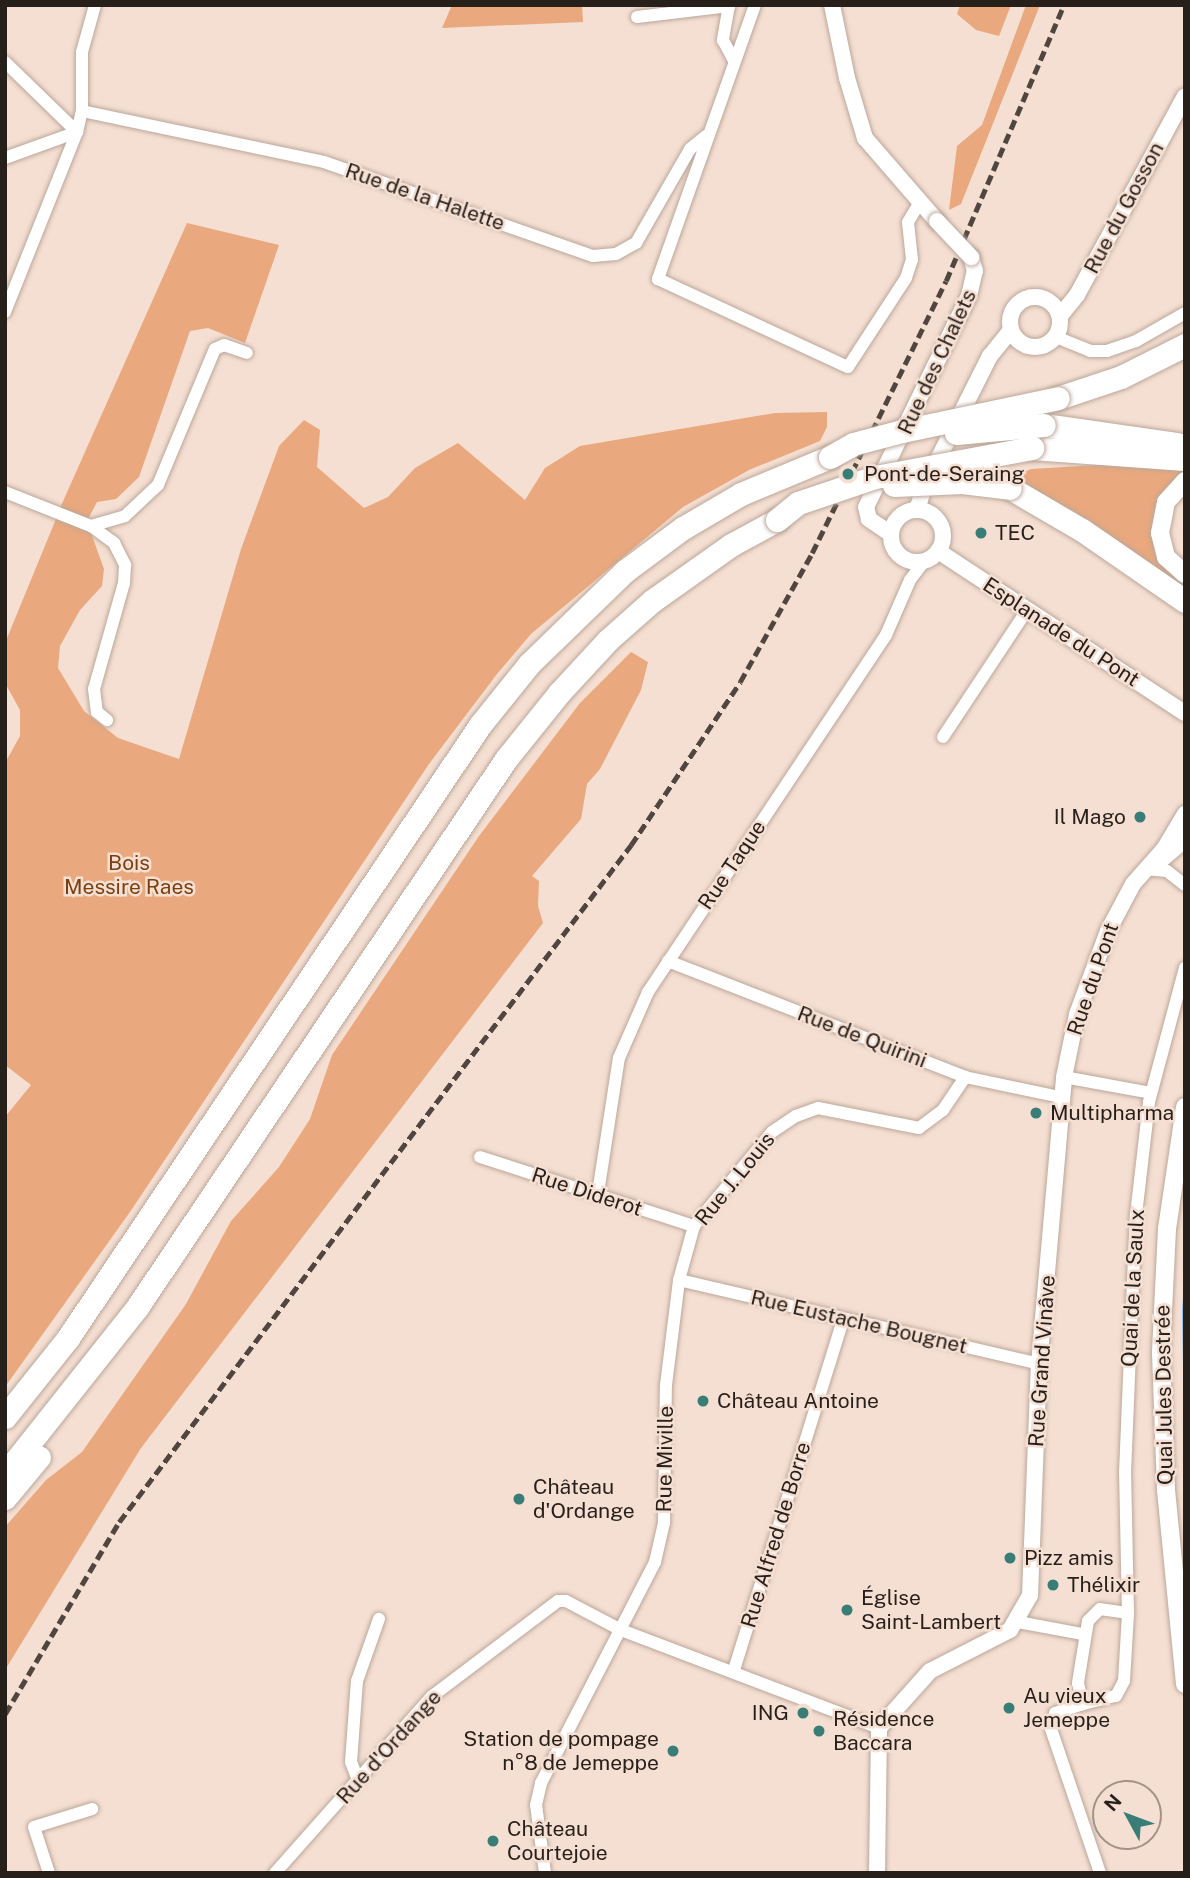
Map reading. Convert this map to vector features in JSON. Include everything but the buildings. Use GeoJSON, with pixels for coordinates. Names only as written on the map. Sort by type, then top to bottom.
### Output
{"type":"FeatureCollection","features":[{"type":"Feature","properties":{"kind":"highway"},"geometry":{"type":"LineString","coordinates":[[5,1417],[68,1338],[480,725],[529,664],[625,571],[683,528],[741,494],[830,457],[853,444],[1058,398],[1121,377],[1185,345]]}},
{"type":"Feature","properties":{"kind":"highway"},"geometry":{"type":"LineString","coordinates":[[830,457],[966,431],[1044,425],[1185,446]]}},
{"type":"Feature","properties":{"kind":"highway"},"geometry":{"type":"LineString","coordinates":[[778,520],[798,503],[875,477],[1032,448],[1185,459]]}},
{"type":"Feature","properties":{"kind":"highway"},"geometry":{"type":"LineString","coordinates":[[5,1474],[138,1306],[506,759],[559,693],[652,601],[731,545],[778,520],[885,487],[917,482],[1010,488],[1082,530],[1185,601]]}},
{"type":"Feature","properties":{"kind":"highway"},"geometry":{"type":"LineString","coordinates":[[5,1498],[122,1343],[138,1306]]}},
{"type":"Feature","properties":{"kind":"main road"},"geometry":{"type":"LineString","coordinates":[[1185,481],[1166,502],[1160,533],[1166,557],[1185,574]]}},
{"type":"Feature","properties":{"kind":"main road","name":"Quai Jules Destrée"},"geometry":{"type":"LineString","coordinates":[[1185,1107],[1167,1229],[1161,1364],[1167,1502],[1185,1684]]}},
{"type":"Feature","properties":{"kind":"street"},"geometry":{"type":"LineString","coordinates":[[5,312],[77,132],[82,111],[81,63],[95,5]]}},
{"type":"Feature","properties":{"kind":"street"},"geometry":{"type":"LineString","coordinates":[[755,5],[706,136],[658,279],[842,367],[853,364],[910,268],[908,222],[920,202]]}},
{"type":"Feature","properties":{"kind":"street","name":"Rue des Chalets"},"geometry":{"type":"LineString","coordinates":[[832,5],[846,78],[865,138],[971,257],[975,271],[970,296],[866,507],[869,519],[891,534]]}},
{"type":"Feature","properties":{"kind":"street"},"geometry":{"type":"LineString","coordinates":[[637,17],[729,6],[723,40],[734,61]]}},
{"type":"Feature","properties":{"kind":"street"},"geometry":{"type":"LineString","coordinates":[[5,62],[77,132]]}},
{"type":"Feature","properties":{"kind":"street","name":"Rue du Gosson"},"geometry":{"type":"LineString","coordinates":[[1060,316],[1077,295],[1185,96]]}},
{"type":"Feature","properties":{"kind":"street","name":"Rue de la Halette"},"geometry":{"type":"LineString","coordinates":[[82,111],[324,162],[593,256],[616,254],[636,243],[690,149],[706,136]]}},
{"type":"Feature","properties":{"kind":"street"},"geometry":{"type":"LineString","coordinates":[[5,158],[77,132]]}},
{"type":"Feature","properties":{"kind":"street"},"geometry":{"type":"LineString","coordinates":[[891,534],[896,520],[917,510],[923,487],[990,356],[1011,330],[1015,306],[1029,298],[1045,299],[1060,316],[1056,337]]}},
{"type":"Feature","properties":{"kind":"street"},"geometry":{"type":"LineString","coordinates":[[1011,330],[1019,341],[1032,347],[1056,337],[1084,349],[1107,351],[1136,341],[1185,313]]}},
{"type":"Feature","properties":{"kind":"street"},"geometry":{"type":"LineString","coordinates":[[92,526],[125,516],[153,492],[215,349],[224,345],[247,353]]}},
{"type":"Feature","properties":{"kind":"street"},"geometry":{"type":"LineString","coordinates":[[5,492],[92,526],[114,542],[125,565],[124,583],[93,689],[97,712],[107,720]]}},
{"type":"Feature","properties":{"kind":"street"},"geometry":{"type":"LineString","coordinates":[[917,510],[940,524],[931,555]]}},
{"type":"Feature","properties":{"kind":"street","name":"Esplanade du Pont"},"geometry":{"type":"LineString","coordinates":[[891,534],[898,554],[910,561],[931,555],[1027,610],[1185,713]]}},
{"type":"Feature","properties":{"kind":"street","name":"Rue Taque"},"geometry":{"type":"LineString","coordinates":[[598,1193],[619,1058],[648,992],[886,635],[910,580],[931,555]]}},
{"type":"Feature","properties":{"kind":"street"},"geometry":{"type":"LineString","coordinates":[[943,737],[1027,610]]}},
{"type":"Feature","properties":{"kind":"street","name":"Rue du Pont"},"geometry":{"type":"LineString","coordinates":[[1060,1097],[1077,1014],[1097,956],[1144,869],[1164,849],[1185,814]]}},
{"type":"Feature","properties":{"kind":"street"},"geometry":{"type":"LineString","coordinates":[[1144,869],[1181,848]]}},
{"type":"Feature","properties":{"kind":"street"},"geometry":{"type":"LineString","coordinates":[[1144,869],[1167,871],[1185,885]]}},
{"type":"Feature","properties":{"kind":"street","name":"Rue de Quirini"},"geometry":{"type":"LineString","coordinates":[[668,961],[965,1077],[1060,1097]]}},
{"type":"Feature","properties":{"kind":"street","name":"Quai de la Saulx"},"geometry":{"type":"LineString","coordinates":[[1083,1704],[1116,1696],[1122,1690],[1128,1613],[1125,1473],[1131,1307],[1151,1093],[1185,968]]}},
{"type":"Feature","properties":{"kind":"street","name":"Rue J. Louis"},"geometry":{"type":"LineString","coordinates":[[679,1280],[694,1226],[772,1132],[796,1116],[818,1108],[919,1128],[943,1110],[965,1077]]}},
{"type":"Feature","properties":{"kind":"street"},"geometry":{"type":"LineString","coordinates":[[1064,1077],[1151,1093]]}},
{"type":"Feature","properties":{"kind":"street","name":"Rue Grand Vinâve"},"geometry":{"type":"LineString","coordinates":[[1018,1622],[1030,1596],[1039,1364],[1060,1097]]}},
{"type":"Feature","properties":{"kind":"street","name":"Rue Diderot"},"geometry":{"type":"LineString","coordinates":[[481,1157],[694,1226]]}},
{"type":"Feature","properties":{"kind":"street","name":"Rue Eustache Bougnet"},"geometry":{"type":"LineString","coordinates":[[679,1280],[1039,1364]]}},
{"type":"Feature","properties":{"kind":"street","name":"Rue Miville"},"geometry":{"type":"LineString","coordinates":[[545,1873],[536,1805],[541,1783],[655,1562],[664,1523],[666,1385],[679,1280]]}},
{"type":"Feature","properties":{"kind":"street","name":"Rue Alfred de Borre"},"geometry":{"type":"LineString","coordinates":[[734,1670],[843,1320]]}},
{"type":"Feature","properties":{"kind":"street","name":"Rue d'Ordange"},"geometry":{"type":"LineString","coordinates":[[275,1873],[431,1697],[550,1605],[566,1601],[621,1630],[734,1670],[879,1728]]}},
{"type":"Feature","properties":{"kind":"street"},"geometry":{"type":"LineString","coordinates":[[1100,1873],[1051,1729],[1055,1713],[1083,1704],[1078,1683],[1083,1634],[1096,1611],[1128,1613]]}},
{"type":"Feature","properties":{"kind":"street"},"geometry":{"type":"LineString","coordinates":[[358,1780],[351,1762],[357,1681],[379,1619]]}},
{"type":"Feature","properties":{"kind":"street"},"geometry":{"type":"LineString","coordinates":[[877,1873],[879,1728],[930,1671],[1001,1636],[1018,1622],[1083,1634]]}},
{"type":"Feature","properties":{"kind":"street"},"geometry":{"type":"LineString","coordinates":[[49,1873],[34,1827],[92,1809]]}},
{"type":"Feature","properties":{"kind":"green space"},"geometry":{"type":"Polygon","coordinates":[[[452,5],[582,5],[583,22],[442,28],[452,5]]]}},
{"type":"Feature","properties":{"kind":"green space"},"geometry":{"type":"Polygon","coordinates":[[[960,5],[1011,5],[999,36],[976,30],[957,14],[960,5]]]}},
{"type":"Feature","properties":{"kind":"green space"},"geometry":{"type":"Polygon","coordinates":[[[1026,5],[1040,5],[961,204],[949,210],[957,146],[982,125],[1026,5]]]}},
{"type":"Feature","properties":{"kind":"green space"},"geometry":{"type":"Polygon","coordinates":[[[187,223],[279,245],[245,343],[208,328],[190,331],[139,477],[116,499],[97,502],[88,519],[60,508],[187,223]]]}},
{"type":"Feature","properties":{"kind":"green space","name":"Bois Messire Raes"},"geometry":{"type":"Polygon","coordinates":[[[827,412],[827,427],[820,441],[749,470],[683,507],[531,634],[497,674],[429,764],[130,1212],[5,1387],[5,1117],[31,1085],[5,1065],[5,763],[20,736],[20,710],[5,683],[5,643],[56,519],[91,533],[104,569],[102,586],[80,610],[60,646],[58,668],[84,711],[118,738],[179,759],[241,549],[279,446],[304,420],[320,430],[317,467],[364,508],[388,497],[415,468],[458,443],[525,500],[545,468],[580,446],[775,413],[827,412]]]}},
{"type":"Feature","properties":{"kind":"green space"},"geometry":{"type":"Polygon","coordinates":[[[1115,464],[1185,470],[1158,505],[1153,530],[1164,565],[1185,588],[1019,481],[1020,474],[1031,469],[1115,464]]]}},
{"type":"Feature","properties":{"kind":"green space"},"geometry":{"type":"Polygon","coordinates":[[[631,652],[648,662],[641,690],[600,769],[587,784],[581,819],[532,876],[539,881],[538,906],[543,923],[141,1448],[5,1670],[5,1527],[46,1480],[82,1452],[186,1304],[231,1221],[279,1167],[310,1119],[332,1055],[479,836],[580,703],[631,652]]]}},
{"type":"Feature","properties":{"kind":"water"},"geometry":{"type":"Polygon","coordinates":[[[1185,1270],[1185,1479],[1182,1311],[1185,1270]]]}},
{"type":"Feature","properties":{"kind":"railway"},"geometry":{"type":"LineString","coordinates":[[5,1714],[119,1522],[631,845],[740,682],[812,553],[946,281],[1064,5]]}},
{"type":"Feature","properties":{"kind":"place","name":"Pont-de-Seraing"},"geometry":{"type":"Point","coordinates":[848,474]}},
{"type":"Feature","properties":{"kind":"place","name":"TEC"},"geometry":{"type":"Point","coordinates":[981,533]}},
{"type":"Feature","properties":{"kind":"place","name":"Il Mago"},"geometry":{"type":"Point","coordinates":[1140,817]}},
{"type":"Feature","properties":{"kind":"place","name":"Multipharma"},"geometry":{"type":"Point","coordinates":[1036,1113]}},
{"type":"Feature","properties":{"kind":"place","name":"Château Antoine"},"geometry":{"type":"Point","coordinates":[703,1401]}},
{"type":"Feature","properties":{"kind":"place","name":"Château d'Ordange"},"geometry":{"type":"Point","coordinates":[519,1499]}},
{"type":"Feature","properties":{"kind":"place","name":"Pizz amis"},"geometry":{"type":"Point","coordinates":[1010,1558]}},
{"type":"Feature","properties":{"kind":"place","name":"Thélixir"},"geometry":{"type":"Point","coordinates":[1053,1585]}},
{"type":"Feature","properties":{"kind":"place","name":"Église Saint-Lambert"},"geometry":{"type":"Point","coordinates":[847,1610]}},
{"type":"Feature","properties":{"kind":"place","name":"Au vieux Jemeppe"},"geometry":{"type":"Point","coordinates":[1009,1708]}},
{"type":"Feature","properties":{"kind":"place","name":"ING"},"geometry":{"type":"Point","coordinates":[803,1713]}},
{"type":"Feature","properties":{"kind":"place","name":"Résidence Baccara"},"geometry":{"type":"Point","coordinates":[819,1731]}},
{"type":"Feature","properties":{"kind":"place","name":"Station de pompage n°8 de Jemeppe"},"geometry":{"type":"Point","coordinates":[673,1751]}},
{"type":"Feature","properties":{"kind":"place","name":"Château Courtejoie"},"geometry":{"type":"Point","coordinates":[493,1841]}}]}
